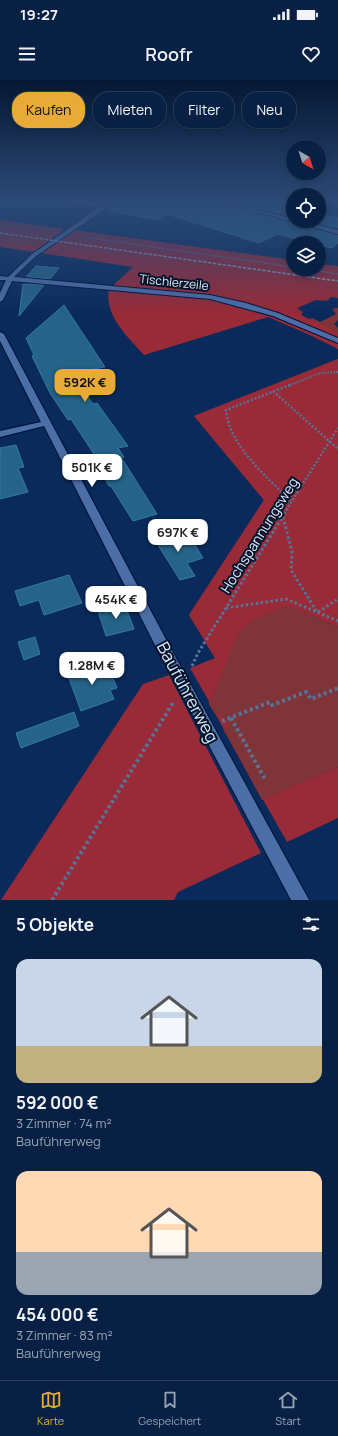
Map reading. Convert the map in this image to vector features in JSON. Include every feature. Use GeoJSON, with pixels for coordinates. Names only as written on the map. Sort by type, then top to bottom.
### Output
{"type":"FeatureCollection","features":[{"type":"Feature","properties":{"kind":"street"},"geometry":{"type":"LineString","coordinates":[[0,300],[10,278],[34,255],[55,239]]}},
{"type":"Feature","properties":{"kind":"street","name":"Tischlerzeile"},"geometry":{"type":"LineString","coordinates":[[0,278],[210,297],[240,303],[290,318],[338,341]]}},
{"type":"Feature","properties":{"kind":"street","name":"Bauführerweg"},"geometry":{"type":"LineString","coordinates":[[0,334],[165,651],[300,900]]}},
{"type":"Feature","properties":{"kind":"street"},"geometry":{"type":"LineString","coordinates":[[0,434],[46,423]]}},
{"type":"Feature","properties":{"kind":"path"},"geometry":{"type":"LineString","coordinates":[[100,239],[286,266]]}},
{"type":"Feature","properties":{"kind":"path"},"geometry":{"type":"LineString","coordinates":[[326,272],[338,274]]}},
{"type":"Feature","properties":{"kind":"path"},"geometry":{"type":"LineString","coordinates":[[292,502],[238,444],[225,418],[226,410],[320,372],[338,372]]}},
{"type":"Feature","properties":{"kind":"path"},"geometry":{"type":"LineString","coordinates":[[273,391],[338,449]]}},
{"type":"Feature","properties":{"kind":"path","name":"Hochspannungsweg"},"geometry":{"type":"LineString","coordinates":[[198,653],[338,428]]}},
{"type":"Feature","properties":{"kind":"path"},"geometry":{"type":"LineString","coordinates":[[283,517],[292,552],[291,570],[317,612]]}},
{"type":"Feature","properties":{"kind":"path"},"geometry":{"type":"LineString","coordinates":[[226,608],[286,599],[338,621]]}},
{"type":"Feature","properties":{"kind":"path"},"geometry":{"type":"LineString","coordinates":[[317,612],[338,599]]}},
{"type":"Feature","properties":{"kind":"path"},"geometry":{"type":"LineString","coordinates":[[206,727],[270,702],[272,706],[306,692],[311,699],[338,688]]}},
{"type":"Feature","properties":{"kind":"path"},"geometry":{"type":"LineString","coordinates":[[52,900],[169,710]]}},
{"type":"Feature","properties":{"kind":"path"},"geometry":{"type":"LineString","coordinates":[[231,718],[266,781]]}},
{"type":"Feature","properties":{"kind":"shaded area"},"geometry":{"type":"Polygon","coordinates":[[[0,239],[51,239],[34,252],[0,247],[0,239]]]}},
{"type":"Feature","properties":{"kind":"shaded area"},"geometry":{"type":"Polygon","coordinates":[[[61,239],[142,239],[286,259],[286,276],[326,276],[326,265],[338,266],[338,298],[331,297],[327,301],[316,300],[297,308],[303,312],[301,315],[338,332],[338,349],[268,317],[144,355],[119,325],[110,308],[108,299],[109,289],[133,267],[41,253],[61,239]]]}},
{"type":"Feature","properties":{"kind":"shaded area"},"geometry":{"type":"Polygon","coordinates":[[[338,308],[338,320],[334,324],[338,328],[338,333],[308,320],[312,318],[320,322],[336,314],[332,309],[338,308]]]}},
{"type":"Feature","properties":{"kind":"shaded area"},"geometry":{"type":"Polygon","coordinates":[[[338,359],[313,616],[338,627],[338,767],[262,800],[209,704],[215,658],[189,615],[264,500],[194,416],[338,359]]]}},
{"type":"Feature","properties":{"kind":"shaded area"},"geometry":{"type":"Polygon","coordinates":[[[338,359],[338,627],[288,605],[255,619],[239,631],[210,703],[190,668],[215,658],[189,615],[264,500],[194,416],[338,359]]]}},
{"type":"Feature","properties":{"kind":"shaded area"},"geometry":{"type":"Polygon","coordinates":[[[169,675],[261,853],[178,892],[174,900],[1,900],[143,684],[169,675]]]}},
{"type":"Feature","properties":{"kind":"shaded area"},"geometry":{"type":"Polygon","coordinates":[[[210,703],[216,714],[221,713],[229,726],[224,729],[263,799],[338,767],[338,818],[287,842],[223,729],[224,728],[209,704],[210,703]]]}},
{"type":"Feature","properties":{"kind":"building"},"geometry":{"type":"Polygon","coordinates":[[[247,239],[266,239],[259,243],[247,239]]]}},
{"type":"Feature","properties":{"kind":"building"},"geometry":{"type":"Polygon","coordinates":[[[326,239],[338,239],[338,243],[332,248],[326,247],[326,239]]]}},
{"type":"Feature","properties":{"kind":"building"},"geometry":{"type":"Polygon","coordinates":[[[36,266],[59,268],[50,279],[26,277],[36,266]]]}},
{"type":"Feature","properties":{"kind":"building"},"geometry":{"type":"Polygon","coordinates":[[[23,284],[44,285],[19,316],[23,284]]]}},
{"type":"Feature","properties":{"kind":"building"},"geometry":{"type":"Polygon","coordinates":[[[64,305],[105,367],[70,373],[93,404],[97,403],[128,446],[118,448],[124,457],[121,457],[157,514],[133,521],[101,472],[105,471],[71,419],[68,420],[50,393],[32,356],[34,355],[26,338],[64,305]]]}},
{"type":"Feature","properties":{"kind":"building"},"geometry":{"type":"Polygon","coordinates":[[[16,445],[24,467],[18,468],[28,492],[0,499],[0,448],[16,445]]]}},
{"type":"Feature","properties":{"kind":"building"},"geometry":{"type":"Polygon","coordinates":[[[163,526],[174,543],[191,538],[203,558],[187,563],[195,576],[180,580],[151,534],[163,526]]]}},
{"type":"Feature","properties":{"kind":"building"},"geometry":{"type":"Polygon","coordinates":[[[69,575],[82,603],[44,615],[39,600],[20,606],[15,591],[69,575]]]}},
{"type":"Feature","properties":{"kind":"building"},"geometry":{"type":"Polygon","coordinates":[[[125,605],[134,629],[106,636],[98,611],[125,605]]]}},
{"type":"Feature","properties":{"kind":"building"},"geometry":{"type":"Polygon","coordinates":[[[35,637],[40,654],[24,660],[18,642],[35,637]]]}},
{"type":"Feature","properties":{"kind":"building"},"geometry":{"type":"Polygon","coordinates":[[[97,663],[102,671],[109,668],[117,688],[110,690],[114,699],[81,711],[67,673],[97,663]]]}},
{"type":"Feature","properties":{"kind":"building"},"geometry":{"type":"Polygon","coordinates":[[[74,712],[79,726],[21,748],[16,733],[74,712]]]}},
{"type":"Feature","properties":{"kind":"railway"},"geometry":{"type":"LineString","coordinates":[[44,239],[338,281]]}}]}
